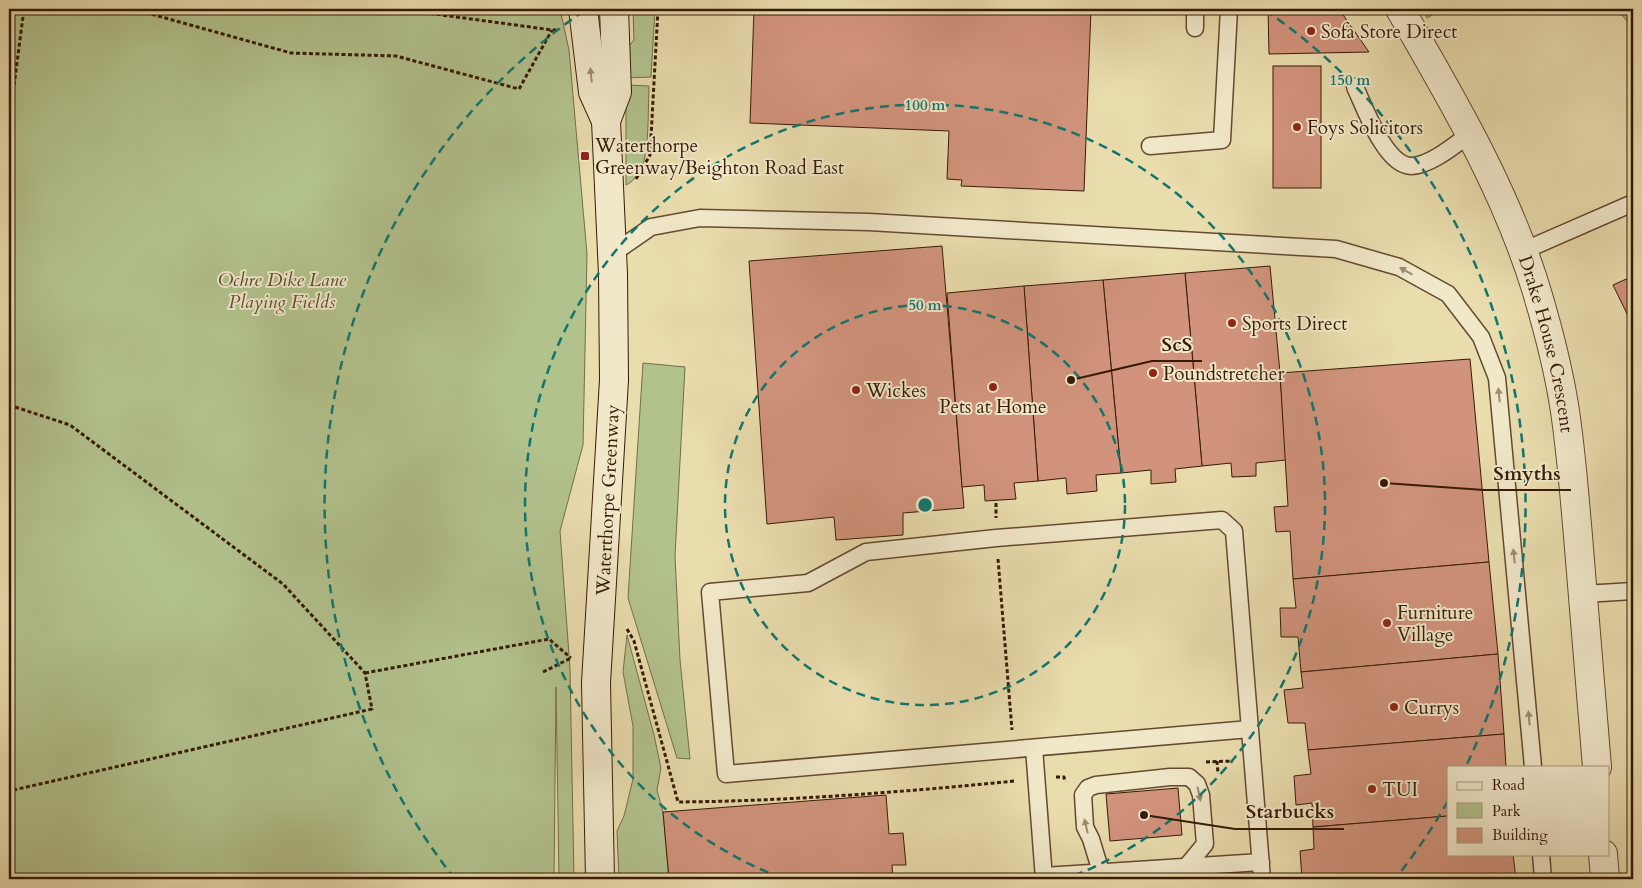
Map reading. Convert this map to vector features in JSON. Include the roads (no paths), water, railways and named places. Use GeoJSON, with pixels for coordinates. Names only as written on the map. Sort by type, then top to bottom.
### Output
{"type":"FeatureCollection","features":[{"type":"Feature","properties":{"kind":"street","name":"Waterthorpe Greenway"},"geometry":{"type":"LineString","coordinates":[[606,121],[617,92],[614,9]]}},
{"type":"Feature","properties":{"kind":"street","name":"Drake House Crescent"},"geometry":{"type":"LineString","coordinates":[[1400,9],[1471,133],[1499,192],[1537,292],[1557,366],[1572,467],[1597,766]]}},
{"type":"Feature","properties":{"kind":"street","name":"Waterthorpe Greenway"},"geometry":{"type":"LineString","coordinates":[[584,19],[593,92],[606,121],[612,254],[614,380],[596,683],[600,879]]}},
{"type":"Feature","properties":{"kind":"street"},"geometry":{"type":"LineString","coordinates":[[1603,856],[1605,879]]}},
{"type":"Feature","properties":{"kind":"lane"},"geometry":{"type":"LineString","coordinates":[[1195,9],[1195,28]]}},
{"type":"Feature","properties":{"kind":"lane"},"geometry":{"type":"LineString","coordinates":[[1150,146],[1222,140],[1229,9]]}},
{"type":"Feature","properties":{"kind":"lane"},"geometry":{"type":"LineString","coordinates":[[1355,87],[1382,142],[1397,160],[1411,166],[1427,162],[1447,151],[1471,133]]}},
{"type":"Feature","properties":{"kind":"lane"},"geometry":{"type":"LineString","coordinates":[[1523,251],[1633,203]]}},
{"type":"Feature","properties":{"kind":"lane"},"geometry":{"type":"LineString","coordinates":[[612,254],[651,227],[700,218],[869,222],[1336,249],[1399,267],[1448,294],[1481,336],[1497,378],[1533,766]]}},
{"type":"Feature","properties":{"kind":"lane"},"geometry":{"type":"LineString","coordinates":[[1250,729],[726,774],[710,592],[808,583],[866,552],[996,538],[1222,520],[1234,531],[1261,862],[1262,879]]}},
{"type":"Feature","properties":{"kind":"lane"},"geometry":{"type":"LineString","coordinates":[[1584,594],[1633,591]]}},
{"type":"Feature","properties":{"kind":"lane"},"geometry":{"type":"LineString","coordinates":[[1034,748],[1044,878],[1101,872],[1261,862]]}},
{"type":"Feature","properties":{"kind":"lane"},"geometry":{"type":"LineString","coordinates":[[1101,872],[1085,827],[1083,795],[1088,788],[1096,785],[1170,777],[1189,777],[1197,784],[1201,795],[1204,844],[1186,867]]}},
{"type":"Feature","properties":{"kind":"lane"},"geometry":{"type":"LineString","coordinates":[[1541,856],[1543,879]]}},
{"type":"Feature","properties":{"kind":"place","name":"Sofa Store Direct"},"geometry":{"type":"Point","coordinates":[1311,31]}},
{"type":"Feature","properties":{"kind":"place","name":"Foys Solicitors"},"geometry":{"type":"Point","coordinates":[1297,127]}},
{"type":"Feature","properties":{"kind":"place","name":"Waterthorpe Greenway/Beighton Road East"},"geometry":{"type":"Point","coordinates":[585,156]}},
{"type":"Feature","properties":{"kind":"place","name":"Sports Direct"},"geometry":{"type":"Point","coordinates":[1232,323]}},
{"type":"Feature","properties":{"kind":"place","name":"Poundstretcher"},"geometry":{"type":"Point","coordinates":[1153,373]}},
{"type":"Feature","properties":{"kind":"place","name":"ScS"},"geometry":{"type":"Point","coordinates":[1071,380]}},
{"type":"Feature","properties":{"kind":"place","name":"Pets at Home"},"geometry":{"type":"Point","coordinates":[993,387]}},
{"type":"Feature","properties":{"kind":"place","name":"Wickes"},"geometry":{"type":"Point","coordinates":[856,390]}},
{"type":"Feature","properties":{"kind":"place","name":"Smyths"},"geometry":{"type":"Point","coordinates":[1384,483]}},
{"type":"Feature","properties":{"kind":"place","name":"Furniture Village"},"geometry":{"type":"Point","coordinates":[1387,623]}},
{"type":"Feature","properties":{"kind":"place","name":"Currys"},"geometry":{"type":"Point","coordinates":[1394,707]}},
{"type":"Feature","properties":{"kind":"place","name":"TUI"},"geometry":{"type":"Point","coordinates":[1372,789]}},
{"type":"Feature","properties":{"kind":"place","name":"Starbucks"},"geometry":{"type":"Point","coordinates":[1144,815]}},
{"type":"Feature","properties":{"kind":"park label","name":"Ochre Dike Lane Playing Fields"},"geometry":{"type":"Point","coordinates":[282,290]}}]}
